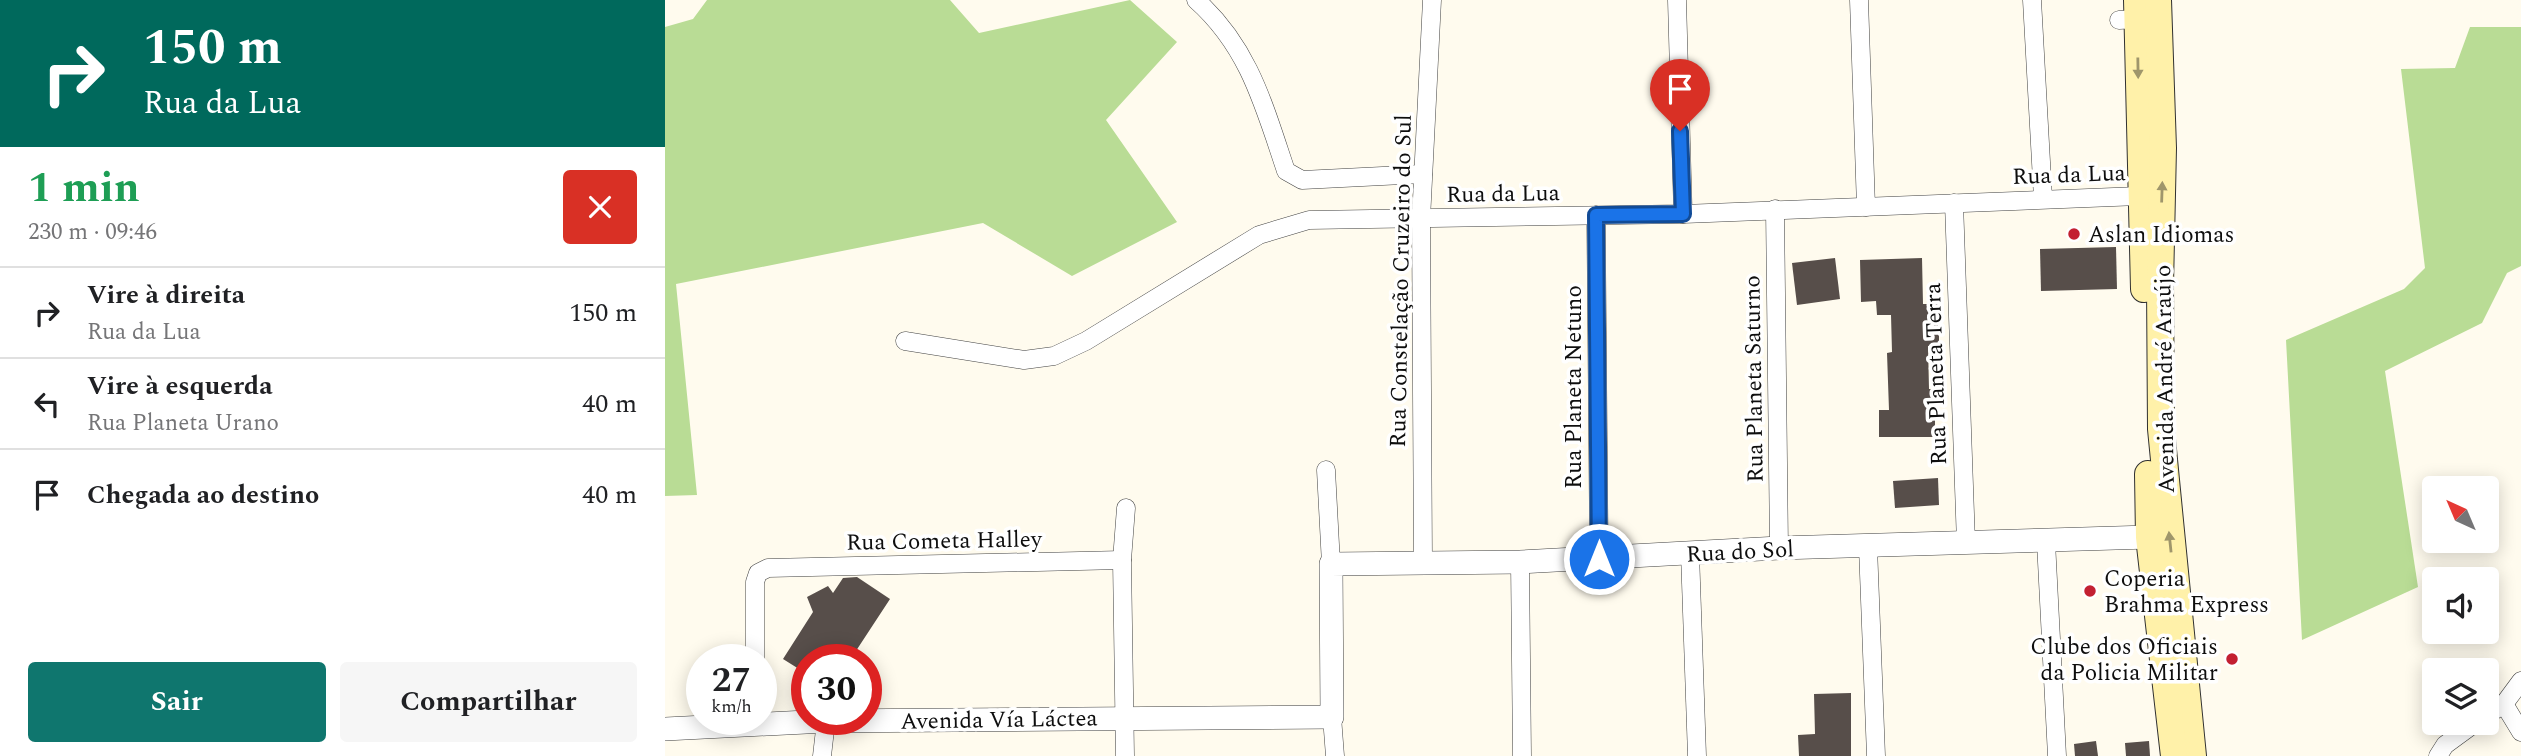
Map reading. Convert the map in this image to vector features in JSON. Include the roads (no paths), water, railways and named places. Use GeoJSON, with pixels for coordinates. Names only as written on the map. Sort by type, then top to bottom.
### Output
{"type":"FeatureCollection","features":[{"type":"Feature","properties":{"kind":"main road","name":"Avenida André Araújo"},"geometry":{"type":"LineString","coordinates":[[2158,0],[2163,141],[2161,429],[2193,756]]}},
{"type":"Feature","properties":{"kind":"main road","name":"Avenida André Araújo"},"geometry":{"type":"LineString","coordinates":[[2131,13],[2146,346],[2149,537],[2174,756]]}},
{"type":"Feature","properties":{"kind":"street"},"geometry":{"type":"LineString","coordinates":[[1196,0],[1240,49],[1254,77],[1286,171],[1293,177],[1302,180],[1423,174]]}},
{"type":"Feature","properties":{"kind":"street","name":"Rua Constelação Cruzeiro do Sul"},"geometry":{"type":"LineString","coordinates":[[1423,562],[1421,219],[1433,0]]}},
{"type":"Feature","properties":{"kind":"street"},"geometry":{"type":"LineString","coordinates":[[1677,0],[1683,214]]}},
{"type":"Feature","properties":{"kind":"street"},"geometry":{"type":"LineString","coordinates":[[1859,0],[1866,207]]}},
{"type":"Feature","properties":{"kind":"street"},"geometry":{"type":"LineString","coordinates":[[2032,0],[2042,198]]}},
{"type":"Feature","properties":{"kind":"street","name":"Rua da Lua"},"geometry":{"type":"LineString","coordinates":[[905,341],[1024,360],[1054,356],[1086,341],[1239,246],[1275,228],[1309,220],[1683,214],[2139,196]]}},
{"type":"Feature","properties":{"kind":"street","name":"Rua Planeta Terra"},"geometry":{"type":"LineString","coordinates":[[1954,203],[1966,543]]}},
{"type":"Feature","properties":{"kind":"street","name":"Rua Planeta Saturno"},"geometry":{"type":"LineString","coordinates":[[1775,209],[1779,548]]}},
{"type":"Feature","properties":{"kind":"street","name":"Rua Planeta Netuno"},"geometry":{"type":"LineString","coordinates":[[1596,215],[1599,559]]}},
{"type":"Feature","properties":{"kind":"street"},"geometry":{"type":"LineString","coordinates":[[1326,470],[1335,756]]}},
{"type":"Feature","properties":{"kind":"street"},"geometry":{"type":"LineString","coordinates":[[1125,756],[1122,560],[1126,508]]}},
{"type":"Feature","properties":{"kind":"street","name":"Rua do Sol"},"geometry":{"type":"LineString","coordinates":[[1331,564],[1520,562],[1779,548],[2149,537]]}},
{"type":"Feature","properties":{"kind":"street"},"geometry":{"type":"LineString","coordinates":[[2046,542],[2057,756]]}},
{"type":"Feature","properties":{"kind":"street"},"geometry":{"type":"LineString","coordinates":[[1868,547],[1876,756]]}},
{"type":"Feature","properties":{"kind":"street"},"geometry":{"type":"LineString","coordinates":[[1690,553],[1697,756]]}},
{"type":"Feature","properties":{"kind":"street","name":"Rua Cometa Halley"},"geometry":{"type":"LineString","coordinates":[[755,644],[755,578],[768,568],[1122,560]]}},
{"type":"Feature","properties":{"kind":"street"},"geometry":{"type":"LineString","coordinates":[[1520,562],[1523,756]]}},
{"type":"Feature","properties":{"kind":"street"},"geometry":{"type":"LineString","coordinates":[[2499,707],[2521,681]]}},
{"type":"Feature","properties":{"kind":"street"},"geometry":{"type":"LineString","coordinates":[[2504,704],[2521,733]]}},
{"type":"Feature","properties":{"kind":"street","name":"Avenida Vía Láctea"},"geometry":{"type":"LineString","coordinates":[[882,720],[1332,717]]}},
{"type":"Feature","properties":{"kind":"street","name":"Avenida Vía Láctea"},"geometry":{"type":"LineString","coordinates":[[665,729],[686,727]]}},
{"type":"Feature","properties":{"kind":"street"},"geometry":{"type":"LineString","coordinates":[[822,756],[824,735]]}},
{"type":"Feature","properties":{"kind":"street"},"geometry":{"type":"LineString","coordinates":[[2438,756],[2445,745],[2459,735]]}},
{"type":"Feature","properties":{"kind":"place","name":"Aslan Idiomas"},"geometry":{"type":"Point","coordinates":[2074,234]}},
{"type":"Feature","properties":{"kind":"place","name":"Coperia Brahma Express"},"geometry":{"type":"Point","coordinates":[2090,591]}},
{"type":"Feature","properties":{"kind":"place","name":"Clube dos Oficiais da Policia Militar"},"geometry":{"type":"Point","coordinates":[2232,659]}}]}
